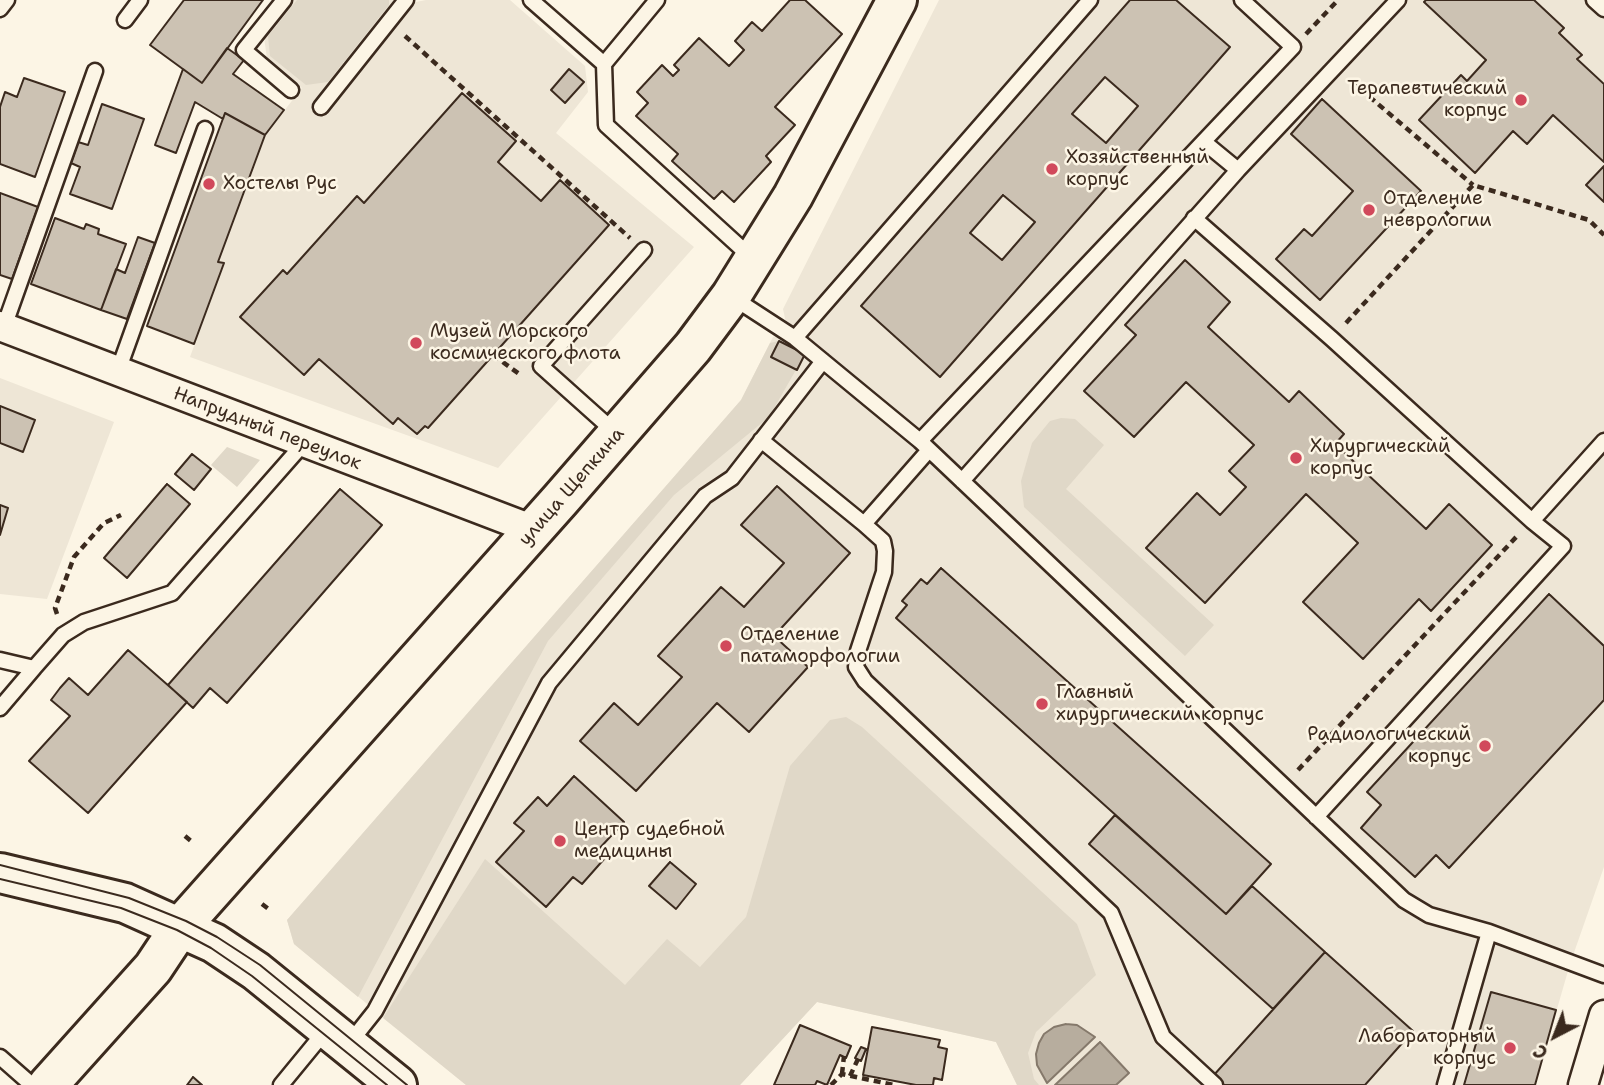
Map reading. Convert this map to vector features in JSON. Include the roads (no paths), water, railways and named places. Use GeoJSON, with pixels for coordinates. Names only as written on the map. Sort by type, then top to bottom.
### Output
{"type":"FeatureCollection","features":[{"type":"Feature","properties":{"kind":"street","name":"улица Щепкина"},"geometry":{"type":"LineString","coordinates":[[48,1085],[153,968],[181,926],[534,530],[693,347],[730,296],[793,195],[897,0]]}},
{"type":"Feature","properties":{"kind":"street","name":"Напрудный переулок"},"geometry":{"type":"LineString","coordinates":[[2,327],[534,530]]}},
{"type":"Feature","properties":{"kind":"street"},"geometry":{"type":"LineString","coordinates":[[0,873],[125,903],[181,926],[240,959],[397,1085]]}},
{"type":"Feature","properties":{"kind":"street"},"geometry":{"type":"LineString","coordinates":[[1583,1085],[1604,1015]]}},
{"type":"Feature","properties":{"kind":"lane"},"geometry":{"type":"LineString","coordinates":[[0,9],[7,0]]}},
{"type":"Feature","properties":{"kind":"lane"},"geometry":{"type":"LineString","coordinates":[[125,20],[140,0]]}},
{"type":"Feature","properties":{"kind":"lane"},"geometry":{"type":"LineString","coordinates":[[284,0],[244,50],[291,90]]}},
{"type":"Feature","properties":{"kind":"lane"},"geometry":{"type":"LineString","coordinates":[[321,107],[406,0]]}},
{"type":"Feature","properties":{"kind":"lane"},"geometry":{"type":"LineString","coordinates":[[531,0],[604,64]]}},
{"type":"Feature","properties":{"kind":"lane"},"geometry":{"type":"LineString","coordinates":[[657,0],[604,64],[606,125],[754,259]]}},
{"type":"Feature","properties":{"kind":"lane"},"geometry":{"type":"LineString","coordinates":[[795,338],[1090,0]]}},
{"type":"Feature","properties":{"kind":"lane"},"geometry":{"type":"LineString","coordinates":[[864,524],[925,445],[1293,47],[1242,0]]}},
{"type":"Feature","properties":{"kind":"lane"},"geometry":{"type":"LineString","coordinates":[[962,481],[1194,218],[1398,0]]}},
{"type":"Feature","properties":{"kind":"lane"},"geometry":{"type":"LineString","coordinates":[[1594,0],[1604,9]]}},
{"type":"Feature","properties":{"kind":"lane"},"geometry":{"type":"LineString","coordinates":[[2,327],[94,71]]}},
{"type":"Feature","properties":{"kind":"lane"},"geometry":{"type":"LineString","coordinates":[[118,372],[205,129]]}},
{"type":"Feature","properties":{"kind":"lane"},"geometry":{"type":"LineString","coordinates":[[1203,142],[1238,170]]}},
{"type":"Feature","properties":{"kind":"lane"},"geometry":{"type":"LineString","coordinates":[[1194,218],[1563,546],[1316,817]]}},
{"type":"Feature","properties":{"kind":"lane"},"geometry":{"type":"LineString","coordinates":[[618,435],[541,366],[644,250]]}},
{"type":"Feature","properties":{"kind":"lane"},"geometry":{"type":"LineString","coordinates":[[730,296],[795,338],[925,445],[1404,900],[1429,915],[1489,932],[1604,975]]}},
{"type":"Feature","properties":{"kind":"lane"},"geometry":{"type":"LineString","coordinates":[[281,1085],[338,1037],[375,1011],[549,684],[705,496],[732,478],[823,361]]}},
{"type":"Feature","properties":{"kind":"lane"},"geometry":{"type":"LineString","coordinates":[[761,440],[883,541],[884,572],[858,651],[856,667],[865,681],[1111,913],[1163,1037],[1215,1085]]}},
{"type":"Feature","properties":{"kind":"lane"},"geometry":{"type":"LineString","coordinates":[[1532,521],[1604,441]]}},
{"type":"Feature","properties":{"kind":"lane"},"geometry":{"type":"LineString","coordinates":[[0,708],[63,635],[84,622],[172,593],[304,443]]}},
{"type":"Feature","properties":{"kind":"lane"},"geometry":{"type":"LineString","coordinates":[[0,660],[34,668]]}},
{"type":"Feature","properties":{"kind":"lane"},"geometry":{"type":"LineString","coordinates":[[1445,1085],[1489,932]]}},
{"type":"Feature","properties":{"kind":"lane"},"geometry":{"type":"LineString","coordinates":[[0,1057],[32,1085]]}},
{"type":"Feature","properties":{"kind":"tram line"},"geometry":{"type":"LineString","coordinates":[[0,865],[129,898],[217,937],[260,965],[407,1085]]}},
{"type":"Feature","properties":{"kind":"tram line"},"geometry":{"type":"LineString","coordinates":[[0,879],[121,908],[177,930],[211,948],[252,976],[387,1085]]}},
{"type":"Feature","properties":{"kind":"place","name":"Терапевтический корпус"},"geometry":{"type":"Point","coordinates":[1521,100]}},
{"type":"Feature","properties":{"kind":"place","name":"Хозяйственный корпус"},"geometry":{"type":"Point","coordinates":[1052,169]}},
{"type":"Feature","properties":{"kind":"place","name":"Хостелы Рус"},"geometry":{"type":"Point","coordinates":[209,184]}},
{"type":"Feature","properties":{"kind":"place","name":"Отделение неврологии"},"geometry":{"type":"Point","coordinates":[1369,210]}},
{"type":"Feature","properties":{"kind":"place","name":"Музей Морского космического флота"},"geometry":{"type":"Point","coordinates":[416,343]}},
{"type":"Feature","properties":{"kind":"place","name":"Хирургический корпус"},"geometry":{"type":"Point","coordinates":[1296,458]}},
{"type":"Feature","properties":{"kind":"place","name":"Отделение патаморфологии"},"geometry":{"type":"Point","coordinates":[726,646]}},
{"type":"Feature","properties":{"kind":"place","name":"Главный хирургический корпус"},"geometry":{"type":"Point","coordinates":[1042,704]}},
{"type":"Feature","properties":{"kind":"place","name":"Радиологический корпус"},"geometry":{"type":"Point","coordinates":[1485,746]}},
{"type":"Feature","properties":{"kind":"place","name":"Центр судебной медицины"},"geometry":{"type":"Point","coordinates":[560,841]}},
{"type":"Feature","properties":{"kind":"place","name":"Лабораторный корпус"},"geometry":{"type":"Point","coordinates":[1510,1048]}}]}
